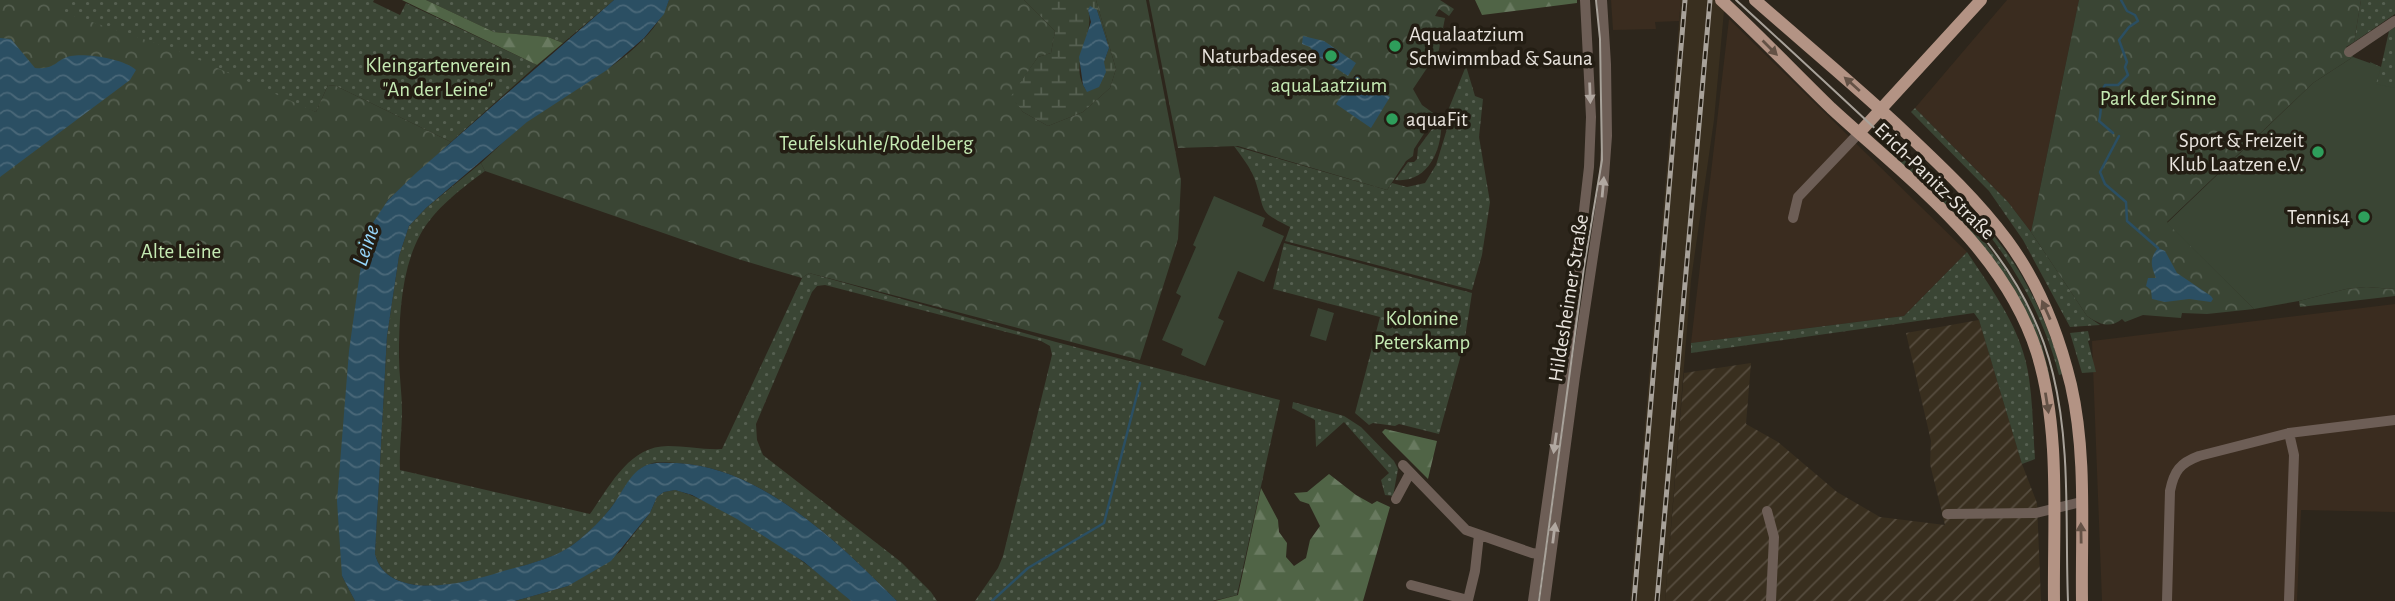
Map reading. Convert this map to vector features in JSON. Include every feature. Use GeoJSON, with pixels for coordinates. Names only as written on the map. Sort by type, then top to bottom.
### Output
{"type":"FeatureCollection","features":[{"type":"Feature","properties":{"kind":"main road","name":"Erich-Panitz-Straße"},"geometry":{"type":"LineString","coordinates":[[1721,0],[1962,229],[1986,258],[2017,307],[2036,352],[2044,384],[2051,445],[2054,601]]}},
{"type":"Feature","properties":{"kind":"main road","name":"Erich-Panitz-Straße"},"geometry":{"type":"LineString","coordinates":[[1755,0],[1942,167],[1982,209],[2008,242],[2035,286],[2055,333],[2071,386],[2078,424],[2082,601]]}},
{"type":"Feature","properties":{"kind":"main road"},"geometry":{"type":"LineString","coordinates":[[1859,133],[1981,0]]}},
{"type":"Feature","properties":{"kind":"street","name":"Hildesheimer Straße"},"geometry":{"type":"LineString","coordinates":[[1533,601],[1565,376],[1589,167],[1591,117],[1585,0]]}},
{"type":"Feature","properties":{"kind":"street","name":"Hildesheimer Straße"},"geometry":{"type":"LineString","coordinates":[[1545,601],[1603,190],[1606,64],[1602,0]]}},
{"type":"Feature","properties":{"kind":"street"},"geometry":{"type":"LineString","coordinates":[[2349,52],[2395,21]]}},
{"type":"Feature","properties":{"kind":"street"},"geometry":{"type":"LineString","coordinates":[[1793,218],[1798,197],[1859,133]]}},
{"type":"Feature","properties":{"kind":"street"},"geometry":{"type":"LineString","coordinates":[[2167,601],[2170,491],[2173,477],[2185,461],[2289,433],[2395,420]]}},
{"type":"Feature","properties":{"kind":"street"},"geometry":{"type":"LineString","coordinates":[[2289,433],[2294,455],[2289,601]]}},
{"type":"Feature","properties":{"kind":"street"},"geometry":{"type":"LineString","coordinates":[[1396,499],[1407,469],[1466,530],[1551,556]]}},
{"type":"Feature","properties":{"kind":"street"},"geometry":{"type":"LineString","coordinates":[[1947,514],[2036,513],[2081,502]]}},
{"type":"Feature","properties":{"kind":"street"},"geometry":{"type":"LineString","coordinates":[[1768,511],[1774,537],[1771,601]]}},
{"type":"Feature","properties":{"kind":"street"},"geometry":{"type":"LineString","coordinates":[[1411,585],[1468,600],[1479,536]]}},
{"type":"Feature","properties":{"kind":"shaded area"},"geometry":{"type":"Polygon","coordinates":[[[1611,0],[1681,0],[1679,21],[1655,22],[1656,29],[1613,30],[1611,0]]]}},
{"type":"Feature","properties":{"kind":"shaded area"},"geometry":{"type":"Polygon","coordinates":[[[1681,0],[1725,0],[1714,120],[1691,280],[1665,601],[1630,601],[1681,0]]]}},
{"type":"Feature","properties":{"kind":"shaded area"},"geometry":{"type":"Polygon","coordinates":[[[2007,0],[2079,0],[2031,232],[2008,202],[1915,108],[2007,0]]]}},
{"type":"Feature","properties":{"kind":"shaded area"},"geometry":{"type":"Polygon","coordinates":[[[1729,19],[1967,252],[1904,316],[1691,343],[1729,19]]]}},
{"type":"Feature","properties":{"kind":"shaded area"},"geometry":{"type":"Polygon","coordinates":[[[2395,304],[2395,512],[2301,510],[2297,601],[2102,601],[2092,341],[2395,304]]]}},
{"type":"Feature","properties":{"kind":"shaded area"},"geometry":{"type":"Polygon","coordinates":[[[1979,320],[2022,464],[2037,503],[2041,601],[1665,601],[1684,373],[1751,363],[1746,424],[1778,442],[1837,492],[1880,517],[1945,525],[1930,464],[1931,441],[1906,333],[1979,320]]]}},
{"type":"Feature","properties":{"kind":"green space","name":"Kleingartenverein \"An der Leine\""},"geometry":{"type":"Polygon","coordinates":[[[0,0],[374,0],[373,2],[400,15],[406,3],[537,65],[451,142],[336,86],[328,85],[316,112],[0,0]]]}},
{"type":"Feature","properties":{"kind":"green space","name":"Alte Leine"},"geometry":{"type":"Polygon","coordinates":[[[0,0],[65,0],[62,12],[179,51],[316,112],[328,85],[336,86],[451,142],[388,200],[367,236],[361,265],[342,576],[355,601],[0,601],[0,0]]]}},
{"type":"Feature","properties":{"kind":"green space"},"geometry":{"type":"Polygon","coordinates":[[[402,0],[426,0],[494,32],[548,37],[563,43],[537,65],[402,0]]]}},
{"type":"Feature","properties":{"kind":"green space"},"geometry":{"type":"Polygon","coordinates":[[[426,0],[614,0],[563,43],[548,37],[494,32],[426,0]]]}},
{"type":"Feature","properties":{"kind":"green space","name":"Teufelskuhle/Rodelberg"},"geometry":{"type":"Polygon","coordinates":[[[669,0],[1024,0],[1055,31],[1051,53],[1038,57],[1011,96],[1023,112],[1048,126],[1083,112],[1110,88],[1116,69],[1096,0],[1146,0],[1181,181],[1178,239],[1140,360],[809,273],[802,278],[738,259],[485,171],[481,163],[523,125],[628,53],[659,20],[669,0]]]}},
{"type":"Feature","properties":{"kind":"green space"},"geometry":{"type":"Polygon","coordinates":[[[1024,0],[1096,0],[1116,69],[1110,88],[1083,112],[1048,126],[1023,112],[1010,96],[1038,57],[1051,53],[1055,31],[1024,0]],[[1088,10],[1088,29],[1080,60],[1081,81],[1087,91],[1109,48],[1097,10],[1088,10]]]}},
{"type":"Feature","properties":{"kind":"green space","name":"aquaLaatzium"},"geometry":{"type":"Polygon","coordinates":[[[1149,0],[1440,0],[1454,9],[1449,16],[1439,9],[1435,16],[1445,18],[1443,28],[1452,30],[1446,38],[1441,38],[1439,50],[1413,89],[1422,105],[1436,115],[1414,149],[1413,156],[1406,161],[1387,190],[1238,146],[1178,148],[1149,0]]]}},
{"type":"Feature","properties":{"kind":"green space"},"geometry":{"type":"Polygon","coordinates":[[[1475,0],[1577,0],[1577,3],[1482,15],[1475,0]]]}},
{"type":"Feature","properties":{"kind":"green space","name":"Park der Sinne"},"geometry":{"type":"Polygon","coordinates":[[[2079,0],[2361,0],[2354,42],[2346,47],[2353,57],[2313,83],[2167,222],[2254,309],[2207,314],[2182,313],[2181,318],[2143,315],[2109,325],[2100,323],[2087,316],[2031,232],[2079,0]]]}},
{"type":"Feature","properties":{"kind":"green space"},"geometry":{"type":"Polygon","coordinates":[[[2361,0],[2395,0],[2395,14],[2354,42],[2361,0]]]}},
{"type":"Feature","properties":{"kind":"green space"},"geometry":{"type":"Polygon","coordinates":[[[2395,27],[2395,93],[2379,96],[2370,62],[2381,67],[2389,31],[2395,27]]]}},
{"type":"Feature","properties":{"kind":"green space","name":"Sport & Freizeit Klub Laatzen e.V."},"geometry":{"type":"Polygon","coordinates":[[[2353,57],[2381,67],[2376,84],[2395,88],[2395,289],[2346,289],[2254,309],[2167,223],[2313,83],[2353,57]]]}},
{"type":"Feature","properties":{"kind":"green space"},"geometry":{"type":"Polygon","coordinates":[[[1466,66],[1475,96],[1483,99],[1479,137],[1490,202],[1482,255],[1472,290],[1285,241],[1290,227],[1264,210],[1253,176],[1234,146],[1387,190],[1392,183],[1407,187],[1425,183],[1436,165],[1447,129],[1447,113],[1466,66]]]}},
{"type":"Feature","properties":{"kind":"green space"},"geometry":{"type":"Polygon","coordinates":[[[1915,108],[2008,202],[2087,316],[2100,325],[2070,327],[2023,240],[1989,191],[1911,112],[1915,108]]]}},
{"type":"Feature","properties":{"kind":"green space"},"geometry":{"type":"Polygon","coordinates":[[[1441,117],[1440,140],[1432,161],[1417,176],[1407,180],[1395,180],[1408,162],[1417,159],[1418,148],[1441,117]]]}},
{"type":"Feature","properties":{"kind":"green space"},"geometry":{"type":"Polygon","coordinates":[[[1891,148],[1974,229],[2009,275],[2036,326],[2050,378],[2013,288],[1887,153],[1891,148]]]}},
{"type":"Feature","properties":{"kind":"green space"},"geometry":{"type":"Polygon","coordinates":[[[481,163],[485,171],[449,200],[426,225],[409,263],[402,294],[400,326],[400,470],[590,514],[613,480],[631,460],[642,453],[668,446],[722,449],[802,278],[809,273],[1056,342],[1280,400],[1237,595],[1213,601],[975,601],[1003,556],[1052,355],[1050,346],[1041,341],[825,285],[817,286],[812,292],[756,424],[757,440],[763,455],[901,562],[937,601],[897,601],[825,533],[769,493],[739,478],[709,468],[664,462],[650,464],[638,470],[593,528],[551,557],[484,578],[446,585],[410,584],[394,578],[382,569],[375,554],[387,336],[399,256],[409,226],[426,208],[481,163]]]}},
{"type":"Feature","properties":{"kind":"green space"},"geometry":{"type":"Polygon","coordinates":[[[1214,196],[1265,218],[1262,226],[1284,236],[1264,282],[1238,271],[1218,318],[1224,321],[1205,366],[1181,355],[1183,349],[1162,340],[1181,296],[1176,293],[1196,247],[1193,245],[1214,196]]]}},
{"type":"Feature","properties":{"kind":"green space"},"geometry":{"type":"Polygon","coordinates":[[[1965,205],[1999,242],[2026,283],[2046,326],[2063,374],[2059,375],[2043,328],[2010,264],[1965,205]]]}},
{"type":"Feature","properties":{"kind":"green space","name":"Kolonine Peterskamp"},"geometry":{"type":"Polygon","coordinates":[[[1284,243],[1472,293],[1464,344],[1439,434],[1399,424],[1369,425],[1355,413],[1380,317],[1273,289],[1284,243]]]}},
{"type":"Feature","properties":{"kind":"green space"},"geometry":{"type":"Polygon","coordinates":[[[1967,252],[2006,312],[2026,361],[2035,459],[2022,464],[1979,320],[1974,313],[1691,353],[1691,343],[1904,316],[1967,252]]]}},
{"type":"Feature","properties":{"kind":"green space"},"geometry":{"type":"Polygon","coordinates":[[[2346,289],[2395,289],[2395,296],[2300,307],[2299,301],[2346,289]]]}},
{"type":"Feature","properties":{"kind":"green space"},"geometry":{"type":"Polygon","coordinates":[[[1318,308],[1334,313],[1326,341],[1310,336],[1318,308]]]}},
{"type":"Feature","properties":{"kind":"green space"},"geometry":{"type":"Polygon","coordinates":[[[2088,331],[2096,372],[2082,373],[2070,333],[2088,331]]]}},
{"type":"Feature","properties":{"kind":"green space"},"geometry":{"type":"Polygon","coordinates":[[[1293,402],[1344,416],[1361,427],[1394,461],[1398,469],[1393,496],[1385,495],[1381,480],[1389,473],[1344,422],[1316,447],[1315,420],[1292,408],[1293,402]]]}},
{"type":"Feature","properties":{"kind":"green space"},"geometry":{"type":"Polygon","coordinates":[[[1385,429],[1437,441],[1428,479],[1388,439],[1382,432],[1385,429]]]}},
{"type":"Feature","properties":{"kind":"green space"},"geometry":{"type":"Polygon","coordinates":[[[1329,474],[1372,504],[1377,501],[1390,507],[1363,601],[1215,601],[1238,595],[1261,488],[1278,520],[1279,532],[1287,543],[1286,557],[1294,566],[1306,558],[1310,540],[1320,526],[1309,504],[1300,501],[1294,493],[1307,492],[1329,474]]]}},
{"type":"Feature","properties":{"kind":"green space"},"geometry":{"type":"Polygon","coordinates":[[[675,490],[719,508],[768,537],[851,601],[515,601],[568,586],[620,552],[650,513],[657,497],[664,492],[675,490]]]}},
{"type":"Feature","properties":{"kind":"water"},"geometry":{"type":"Polygon","coordinates":[[[614,0],[669,0],[664,14],[644,38],[607,70],[527,122],[426,208],[409,226],[399,256],[387,336],[375,554],[382,569],[394,578],[410,584],[446,584],[484,577],[551,556],[570,547],[584,536],[607,513],[638,470],[653,463],[677,463],[709,468],[739,478],[769,493],[825,533],[897,601],[851,601],[804,562],[737,519],[692,495],[675,490],[664,492],[657,497],[650,513],[611,561],[568,586],[515,601],[355,601],[342,576],[337,501],[349,351],[361,265],[367,236],[374,221],[388,200],[416,173],[614,0]]]}},
{"type":"Feature","properties":{"kind":"water"},"geometry":{"type":"Polygon","coordinates":[[[1090,6],[1097,10],[1109,48],[1104,62],[1106,72],[1099,87],[1087,92],[1083,85],[1079,57],[1091,22],[1088,10],[1090,6]]]}},
{"type":"Feature","properties":{"kind":"water","name":"Naturbadesee"},"geometry":{"type":"Polygon","coordinates":[[[1303,36],[1324,41],[1356,63],[1348,76],[1316,55],[1310,47],[1302,44],[1303,36]]]}},
{"type":"Feature","properties":{"kind":"water"},"geometry":{"type":"Polygon","coordinates":[[[0,38],[11,39],[35,68],[52,66],[66,57],[86,55],[115,60],[136,70],[130,80],[0,177],[0,38]]]}},
{"type":"Feature","properties":{"kind":"water"},"geometry":{"type":"Polygon","coordinates":[[[1355,75],[1390,97],[1371,128],[1336,104],[1355,75]]]}},
{"type":"Feature","properties":{"kind":"water"},"geometry":{"type":"Polygon","coordinates":[[[2158,248],[2165,251],[2177,273],[2211,296],[2211,302],[2189,299],[2165,302],[2152,299],[2151,290],[2146,286],[2148,278],[2156,278],[2152,263],[2158,248]]]}},
{"type":"Feature","properties":{"kind":"waterway"},"geometry":{"type":"LineString","coordinates":[[2113,133],[2099,121],[2102,93],[2105,85],[2118,85],[2128,75],[2125,67],[2127,62],[2119,40],[2129,27],[2138,21],[2135,15],[2127,11],[2121,0]]}},
{"type":"Feature","properties":{"kind":"waterway"},"geometry":{"type":"LineString","coordinates":[[2119,136],[2100,172],[2105,184],[2126,202],[2127,221],[2158,248]]}},
{"type":"Feature","properties":{"kind":"waterway"},"geometry":{"type":"LineString","coordinates":[[992,601],[1028,568],[1104,523],[1140,383]]}},
{"type":"Feature","properties":{"kind":"tram line"},"geometry":{"type":"LineString","coordinates":[[1539,601],[1584,267],[1602,160],[1600,39],[1596,0]]}},
{"type":"Feature","properties":{"kind":"tram line"},"geometry":{"type":"LineString","coordinates":[[1736,0],[1964,215],[2009,272],[2027,303],[2042,337],[2053,374],[2063,430],[2068,601]]}},
{"type":"Feature","properties":{"kind":"railway"},"geometry":{"type":"LineString","coordinates":[[1634,601],[1685,0]]}},
{"type":"Feature","properties":{"kind":"railway"},"geometry":{"type":"LineString","coordinates":[[1657,601],[1710,0]]}},
{"type":"Feature","properties":{"kind":"place","name":"Aqualaatzium Schwimmbad & Sauna"},"geometry":{"type":"Point","coordinates":[1395,46]}},
{"type":"Feature","properties":{"kind":"place","name":"Naturbadesee"},"geometry":{"type":"Point","coordinates":[1331,56]}},
{"type":"Feature","properties":{"kind":"place","name":"aquaFit"},"geometry":{"type":"Point","coordinates":[1392,119]}},
{"type":"Feature","properties":{"kind":"place","name":"Sport & Freizeit Klub Laatzen e.V."},"geometry":{"type":"Point","coordinates":[2318,152]}},
{"type":"Feature","properties":{"kind":"place","name":"Tennis4"},"geometry":{"type":"Point","coordinates":[2364,217]}},
{"type":"Feature","properties":{"kind":"water label","name":"Leine"},"geometry":{"type":"Point","coordinates":[365,245]}}]}
